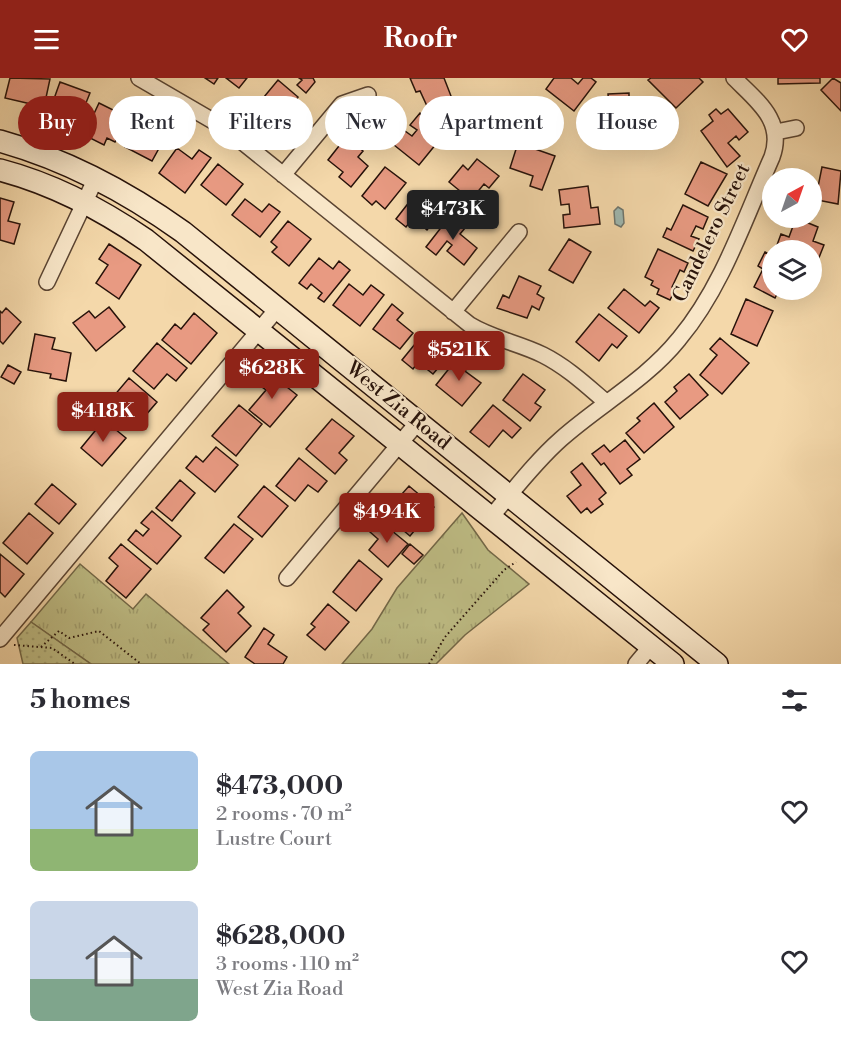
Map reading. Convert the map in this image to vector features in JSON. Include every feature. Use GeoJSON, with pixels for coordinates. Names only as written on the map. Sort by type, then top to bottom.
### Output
{"type":"FeatureCollection","features":[{"type":"Feature","properties":{"kind":"main road","name":"West Zia Road"},"geometry":{"type":"LineString","coordinates":[[0,141],[49,157],[96,177],[141,203],[183,232],[717,664]]}},
{"type":"Feature","properties":{"kind":"main road","name":"West Zia Road"},"geometry":{"type":"LineString","coordinates":[[0,170],[55,189],[85,203],[153,245],[673,664]]}},
{"type":"Feature","properties":{"kind":"main road"},"geometry":{"type":"LineString","coordinates":[[563,575],[591,582],[636,614],[669,625]]}},
{"type":"Feature","properties":{"kind":"main road"},"geometry":{"type":"LineString","coordinates":[[651,646],[678,650],[699,664]]}},
{"type":"Feature","properties":{"kind":"street"},"geometry":{"type":"LineString","coordinates":[[139,78],[204,114],[480,331],[555,362],[607,403]]}},
{"type":"Feature","properties":{"kind":"street"},"geometry":{"type":"LineString","coordinates":[[734,78],[768,114],[776,132],[796,128]]}},
{"type":"Feature","properties":{"kind":"street"},"geometry":{"type":"LineString","coordinates":[[283,175],[342,105],[368,95]]}},
{"type":"Feature","properties":{"kind":"street","name":"Candelero Street"},"geometry":{"type":"LineString","coordinates":[[491,516],[538,460],[658,362],[679,340],[698,314],[714,285],[772,157],[776,132]]}},
{"type":"Feature","properties":{"kind":"street"},"geometry":{"type":"LineString","coordinates":[[47,282],[96,177]]}},
{"type":"Feature","properties":{"kind":"street"},"geometry":{"type":"LineString","coordinates":[[453,312],[519,232]]}},
{"type":"Feature","properties":{"kind":"street"},"geometry":{"type":"LineString","coordinates":[[0,638],[278,309]]}},
{"type":"Feature","properties":{"kind":"street"},"geometry":{"type":"LineString","coordinates":[[287,578],[418,422]]}},
{"type":"Feature","properties":{"kind":"street"},"geometry":{"type":"LineString","coordinates":[[636,664],[651,646]]}},
{"type":"Feature","properties":{"kind":"path"},"geometry":{"type":"LineString","coordinates":[[429,664],[445,638],[497,579],[524,558]]}},
{"type":"Feature","properties":{"kind":"path"},"geometry":{"type":"LineString","coordinates":[[41,647],[59,631],[69,638],[99,631],[141,664]]}},
{"type":"Feature","properties":{"kind":"path"},"geometry":{"type":"LineString","coordinates":[[0,638],[17,646],[57,650],[75,664]]}},
{"type":"Feature","properties":{"kind":"green space"},"geometry":{"type":"Polygon","coordinates":[[[462,513],[488,550],[529,584],[465,635],[436,664],[342,664],[372,629],[397,588],[462,513]]]}},
{"type":"Feature","properties":{"kind":"green space"},"geometry":{"type":"Polygon","coordinates":[[[80,564],[133,609],[146,594],[229,664],[91,664],[31,622],[80,564]]]}},
{"type":"Feature","properties":{"kind":"green space"},"geometry":{"type":"Polygon","coordinates":[[[31,622],[91,664],[23,664],[17,638],[31,622]]]}},
{"type":"Feature","properties":{"kind":"water"},"geometry":{"type":"Polygon","coordinates":[[[618,207],[623,210],[624,223],[621,227],[615,224],[614,211],[618,207]]]}},
{"type":"Feature","properties":{"kind":"building"},"geometry":{"type":"Polygon","coordinates":[[[10,78],[50,79],[46,96],[18,96],[18,101],[5,98],[10,78]]]}},
{"type":"Feature","properties":{"kind":"building"},"geometry":{"type":"Polygon","coordinates":[[[205,78],[218,78],[214,84],[205,78]]]}},
{"type":"Feature","properties":{"kind":"building"},"geometry":{"type":"Polygon","coordinates":[[[226,78],[247,78],[239,88],[226,78]]]}},
{"type":"Feature","properties":{"kind":"building"},"geometry":{"type":"Polygon","coordinates":[[[299,78],[313,78],[315,82],[306,93],[297,85],[302,80],[299,78]]]}},
{"type":"Feature","properties":{"kind":"building"},"geometry":{"type":"Polygon","coordinates":[[[410,78],[444,78],[451,96],[422,96],[420,91],[416,92],[410,78]]]}},
{"type":"Feature","properties":{"kind":"building"},"geometry":{"type":"Polygon","coordinates":[[[554,78],[571,78],[578,84],[583,78],[591,78],[596,82],[585,96],[576,96],[574,111],[564,103],[564,96],[555,96],[546,89],[554,78]]]}},
{"type":"Feature","properties":{"kind":"building"},"geometry":{"type":"Polygon","coordinates":[[[651,78],[699,78],[703,82],[679,105],[679,96],[664,96],[648,80],[651,78]]]}},
{"type":"Feature","properties":{"kind":"building"},"geometry":{"type":"Polygon","coordinates":[[[778,78],[820,78],[820,83],[778,84],[778,78]]]}},
{"type":"Feature","properties":{"kind":"building"},"geometry":{"type":"Polygon","coordinates":[[[833,78],[841,83],[841,111],[821,90],[833,78]]]}},
{"type":"Feature","properties":{"kind":"building"},"geometry":{"type":"Polygon","coordinates":[[[278,80],[297,96],[265,96],[278,80]]]}},
{"type":"Feature","properties":{"kind":"building"},"geometry":{"type":"Polygon","coordinates":[[[60,82],[90,93],[89,96],[55,96],[60,82]]]}},
{"type":"Feature","properties":{"kind":"building"},"geometry":{"type":"Polygon","coordinates":[[[629,93],[629,96],[608,96],[608,94],[629,93]]]}},
{"type":"Feature","properties":{"kind":"building"},"geometry":{"type":"Polygon","coordinates":[[[99,103],[109,108],[109,139],[107,138],[104,145],[97,142],[99,103]]]}},
{"type":"Feature","properties":{"kind":"building"},"geometry":{"type":"Polygon","coordinates":[[[716,109],[721,114],[728,109],[748,132],[739,140],[736,136],[728,143],[740,156],[727,167],[701,131],[713,121],[709,115],[716,109]]]}},
{"type":"Feature","properties":{"kind":"building"},"geometry":{"type":"Polygon","coordinates":[[[419,114],[419,150],[431,150],[419,165],[400,150],[407,150],[407,132],[412,136],[417,130],[410,125],[419,114]]]}},
{"type":"Feature","properties":{"kind":"building"},"geometry":{"type":"Polygon","coordinates":[[[131,150],[158,150],[152,161],[131,150]]]}},
{"type":"Feature","properties":{"kind":"building"},"geometry":{"type":"Polygon","coordinates":[[[176,150],[180,150],[192,159],[199,150],[211,158],[185,193],[159,173],[176,150]]]}},
{"type":"Feature","properties":{"kind":"building"},"geometry":{"type":"Polygon","coordinates":[[[336,150],[362,150],[358,157],[368,166],[351,187],[339,177],[343,172],[328,160],[336,150]]]}},
{"type":"Feature","properties":{"kind":"building"},"geometry":{"type":"Polygon","coordinates":[[[516,150],[538,150],[555,156],[542,190],[530,186],[533,176],[510,168],[516,150]]]}},
{"type":"Feature","properties":{"kind":"building"},"geometry":{"type":"Polygon","coordinates":[[[477,159],[499,176],[489,188],[484,184],[471,200],[449,182],[463,165],[468,170],[477,159]]]}},
{"type":"Feature","properties":{"kind":"building"},"geometry":{"type":"Polygon","coordinates":[[[701,162],[727,174],[708,206],[685,194],[701,162]]]}},
{"type":"Feature","properties":{"kind":"building"},"geometry":{"type":"Polygon","coordinates":[[[218,164],[243,184],[226,205],[201,185],[218,164]]]}},
{"type":"Feature","properties":{"kind":"building"},"geometry":{"type":"Polygon","coordinates":[[[385,167],[406,183],[385,209],[376,201],[372,205],[362,196],[385,167]]]}},
{"type":"Feature","properties":{"kind":"building"},"geometry":{"type":"Polygon","coordinates":[[[822,168],[841,171],[838,204],[822,201],[822,168]]]}},
{"type":"Feature","properties":{"kind":"building"},"geometry":{"type":"Polygon","coordinates":[[[588,186],[591,208],[598,207],[600,224],[564,228],[563,215],[570,214],[569,204],[561,205],[559,190],[588,186]]]}},
{"type":"Feature","properties":{"kind":"building"},"geometry":{"type":"Polygon","coordinates":[[[417,192],[441,212],[427,230],[413,218],[406,227],[396,219],[417,192]]]}},
{"type":"Feature","properties":{"kind":"building"},"geometry":{"type":"Polygon","coordinates":[[[0,198],[14,202],[8,221],[20,224],[14,244],[0,240],[0,198]]]}},
{"type":"Feature","properties":{"kind":"building"},"geometry":{"type":"Polygon","coordinates":[[[245,199],[262,212],[269,204],[280,212],[260,237],[232,215],[245,199]]]}},
{"type":"Feature","properties":{"kind":"building"},"geometry":{"type":"Polygon","coordinates":[[[683,205],[708,217],[703,229],[696,226],[691,236],[699,239],[693,251],[663,237],[667,228],[671,230],[683,205]]]}},
{"type":"Feature","properties":{"kind":"building"},"geometry":{"type":"Polygon","coordinates":[[[450,216],[465,228],[460,234],[477,248],[464,265],[447,251],[452,245],[447,241],[436,255],[426,247],[450,216]]]}},
{"type":"Feature","properties":{"kind":"building"},"geometry":{"type":"Polygon","coordinates":[[[288,221],[311,239],[289,266],[272,252],[277,247],[271,242],[288,221]]]}},
{"type":"Feature","properties":{"kind":"building"},"geometry":{"type":"Polygon","coordinates":[[[792,228],[818,228],[813,240],[779,240],[781,234],[789,237],[792,228]]]}},
{"type":"Feature","properties":{"kind":"building"},"geometry":{"type":"Polygon","coordinates":[[[569,239],[591,252],[573,283],[549,270],[569,239]]]}},
{"type":"Feature","properties":{"kind":"building"},"geometry":{"type":"Polygon","coordinates":[[[109,244],[141,265],[119,299],[96,283],[108,265],[99,259],[109,244]]]}},
{"type":"Feature","properties":{"kind":"building"},"geometry":{"type":"Polygon","coordinates":[[[658,249],[688,263],[684,272],[680,270],[672,287],[676,288],[670,300],[657,294],[659,289],[651,285],[653,281],[645,277],[658,249]]]}},
{"type":"Feature","properties":{"kind":"building"},"geometry":{"type":"Polygon","coordinates":[[[319,258],[333,269],[339,261],[350,270],[324,302],[318,298],[322,293],[311,284],[307,289],[299,283],[319,258]]]}},
{"type":"Feature","properties":{"kind":"building"},"geometry":{"type":"Polygon","coordinates":[[[762,271],[762,291],[754,287],[762,271]]]}},
{"type":"Feature","properties":{"kind":"building"},"geometry":{"type":"Polygon","coordinates":[[[519,276],[541,286],[537,294],[544,298],[539,310],[532,306],[527,318],[497,308],[503,295],[509,298],[519,276]]]}},
{"type":"Feature","properties":{"kind":"building"},"geometry":{"type":"Polygon","coordinates":[[[349,284],[363,295],[371,285],[384,295],[360,326],[333,305],[349,284]]]}},
{"type":"Feature","properties":{"kind":"building"},"geometry":{"type":"Polygon","coordinates":[[[624,289],[645,306],[650,301],[659,308],[639,333],[608,308],[624,289]]]}},
{"type":"Feature","properties":{"kind":"building"},"geometry":{"type":"Polygon","coordinates":[[[746,299],[773,311],[757,346],[731,334],[746,299]]]}},
{"type":"Feature","properties":{"kind":"building"},"geometry":{"type":"Polygon","coordinates":[[[392,304],[403,313],[397,320],[413,333],[400,349],[373,329],[392,304]]]}},
{"type":"Feature","properties":{"kind":"building"},"geometry":{"type":"Polygon","coordinates":[[[109,307],[125,327],[96,351],[73,323],[89,311],[95,318],[109,307]]]}},
{"type":"Feature","properties":{"kind":"building"},"geometry":{"type":"Polygon","coordinates":[[[6,308],[21,322],[3,344],[0,341],[0,311],[2,313],[6,308]]]}},
{"type":"Feature","properties":{"kind":"building"},"geometry":{"type":"Polygon","coordinates":[[[194,313],[217,333],[191,364],[162,340],[175,324],[181,329],[194,313]]]}},
{"type":"Feature","properties":{"kind":"building"},"geometry":{"type":"Polygon","coordinates":[[[599,314],[627,336],[617,348],[612,344],[599,361],[576,342],[599,314]]]}},
{"type":"Feature","properties":{"kind":"building"},"geometry":{"type":"Polygon","coordinates":[[[424,333],[434,341],[431,345],[435,348],[439,345],[450,354],[433,374],[418,362],[413,369],[402,360],[424,333]]]}},
{"type":"Feature","properties":{"kind":"building"},"geometry":{"type":"Polygon","coordinates":[[[35,334],[55,338],[52,349],[71,353],[66,381],[50,378],[51,374],[28,370],[35,334]]]}},
{"type":"Feature","properties":{"kind":"building"},"geometry":{"type":"Polygon","coordinates":[[[720,338],[749,363],[722,394],[700,375],[717,355],[710,349],[720,338]]]}},
{"type":"Feature","properties":{"kind":"building"},"geometry":{"type":"Polygon","coordinates":[[[157,343],[187,368],[176,381],[167,374],[154,389],[133,371],[157,343]]]}},
{"type":"Feature","properties":{"kind":"building"},"geometry":{"type":"Polygon","coordinates":[[[459,356],[470,365],[465,371],[481,383],[462,406],[436,385],[459,356]]]}},
{"type":"Feature","properties":{"kind":"building"},"geometry":{"type":"Polygon","coordinates":[[[8,365],[21,372],[14,384],[1,377],[8,365]]]}},
{"type":"Feature","properties":{"kind":"building"},"geometry":{"type":"Polygon","coordinates":[[[268,372],[297,395],[270,427],[249,410],[266,390],[258,384],[268,372]]]}},
{"type":"Feature","properties":{"kind":"building"},"geometry":{"type":"Polygon","coordinates":[[[523,374],[545,390],[535,403],[541,407],[530,421],[503,400],[523,374]]]}},
{"type":"Feature","properties":{"kind":"building"},"geometry":{"type":"Polygon","coordinates":[[[689,374],[708,395],[680,419],[665,402],[677,391],[674,387],[689,374]]]}},
{"type":"Feature","properties":{"kind":"building"},"geometry":{"type":"Polygon","coordinates":[[[129,378],[157,402],[145,416],[136,409],[124,423],[100,403],[109,393],[113,397],[129,378]]]}},
{"type":"Feature","properties":{"kind":"building"},"geometry":{"type":"Polygon","coordinates":[[[654,403],[674,427],[644,453],[626,433],[640,421],[637,418],[654,403]]]}},
{"type":"Feature","properties":{"kind":"building"},"geometry":{"type":"Polygon","coordinates":[[[239,405],[262,424],[236,456],[212,436],[239,405]]]}},
{"type":"Feature","properties":{"kind":"building"},"geometry":{"type":"Polygon","coordinates":[[[493,405],[521,428],[512,438],[503,430],[489,447],[470,432],[493,405]]]}},
{"type":"Feature","properties":{"kind":"building"},"geometry":{"type":"Polygon","coordinates":[[[332,419],[354,436],[339,453],[347,460],[335,474],[306,449],[332,419]]]}},
{"type":"Feature","properties":{"kind":"building"},"geometry":{"type":"Polygon","coordinates":[[[104,420],[126,438],[102,466],[81,448],[104,420]]]}},
{"type":"Feature","properties":{"kind":"building"},"geometry":{"type":"Polygon","coordinates":[[[625,440],[640,459],[627,469],[632,475],[620,484],[604,463],[601,465],[592,454],[604,445],[610,452],[625,440]]]}},
{"type":"Feature","properties":{"kind":"building"},"geometry":{"type":"Polygon","coordinates":[[[216,447],[238,465],[215,492],[186,468],[196,456],[203,462],[216,447]]]}},
{"type":"Feature","properties":{"kind":"building"},"geometry":{"type":"Polygon","coordinates":[[[299,458],[327,481],[318,492],[308,485],[295,501],[276,486],[299,458]]]}},
{"type":"Feature","properties":{"kind":"building"},"geometry":{"type":"Polygon","coordinates":[[[582,463],[606,493],[599,499],[603,504],[591,513],[587,508],[581,513],[567,496],[581,485],[571,472],[582,463]]]}},
{"type":"Feature","properties":{"kind":"building"},"geometry":{"type":"Polygon","coordinates":[[[180,480],[195,493],[172,521],[156,508],[180,480]]]}},
{"type":"Feature","properties":{"kind":"building"},"geometry":{"type":"Polygon","coordinates":[[[52,484],[76,504],[59,524],[35,504],[52,484]]]}},
{"type":"Feature","properties":{"kind":"building"},"geometry":{"type":"Polygon","coordinates":[[[264,486],[288,506],[262,537],[238,517],[264,486]]]}},
{"type":"Feature","properties":{"kind":"building"},"geometry":{"type":"Polygon","coordinates":[[[409,486],[434,507],[410,536],[391,520],[408,500],[401,495],[409,486]]]}},
{"type":"Feature","properties":{"kind":"building"},"geometry":{"type":"Polygon","coordinates":[[[152,511],[181,536],[157,564],[128,540],[136,530],[143,536],[149,529],[141,523],[152,511]]]}},
{"type":"Feature","properties":{"kind":"building"},"geometry":{"type":"Polygon","coordinates":[[[29,513],[53,533],[27,564],[3,543],[29,513]]]}},
{"type":"Feature","properties":{"kind":"building"},"geometry":{"type":"Polygon","coordinates":[[[380,521],[408,544],[388,567],[369,550],[378,539],[370,532],[380,521]]]}},
{"type":"Feature","properties":{"kind":"building"},"geometry":{"type":"Polygon","coordinates":[[[234,524],[253,539],[224,573],[205,558],[234,524]]]}},
{"type":"Feature","properties":{"kind":"building"},"geometry":{"type":"Polygon","coordinates":[[[121,544],[151,569],[126,598],[106,581],[118,566],[109,558],[121,544]]]}},
{"type":"Feature","properties":{"kind":"building"},"geometry":{"type":"Polygon","coordinates":[[[410,544],[423,555],[414,564],[402,554],[410,544]]]}},
{"type":"Feature","properties":{"kind":"building"},"geometry":{"type":"Polygon","coordinates":[[[0,554],[24,574],[5,597],[0,592],[0,554]]]}},
{"type":"Feature","properties":{"kind":"building"},"geometry":{"type":"Polygon","coordinates":[[[359,560],[382,579],[356,611],[333,592],[359,560]]]}},
{"type":"Feature","properties":{"kind":"building"},"geometry":{"type":"Polygon","coordinates":[[[227,590],[244,607],[238,613],[251,626],[226,652],[203,630],[209,624],[201,618],[227,590]]]}},
{"type":"Feature","properties":{"kind":"building"},"geometry":{"type":"Polygon","coordinates":[[[328,604],[349,622],[325,650],[307,635],[315,627],[311,624],[328,604]]]}},
{"type":"Feature","properties":{"kind":"building"},"geometry":{"type":"Polygon","coordinates":[[[264,628],[274,635],[268,644],[287,657],[283,664],[255,664],[245,657],[264,628]]]}}]}
